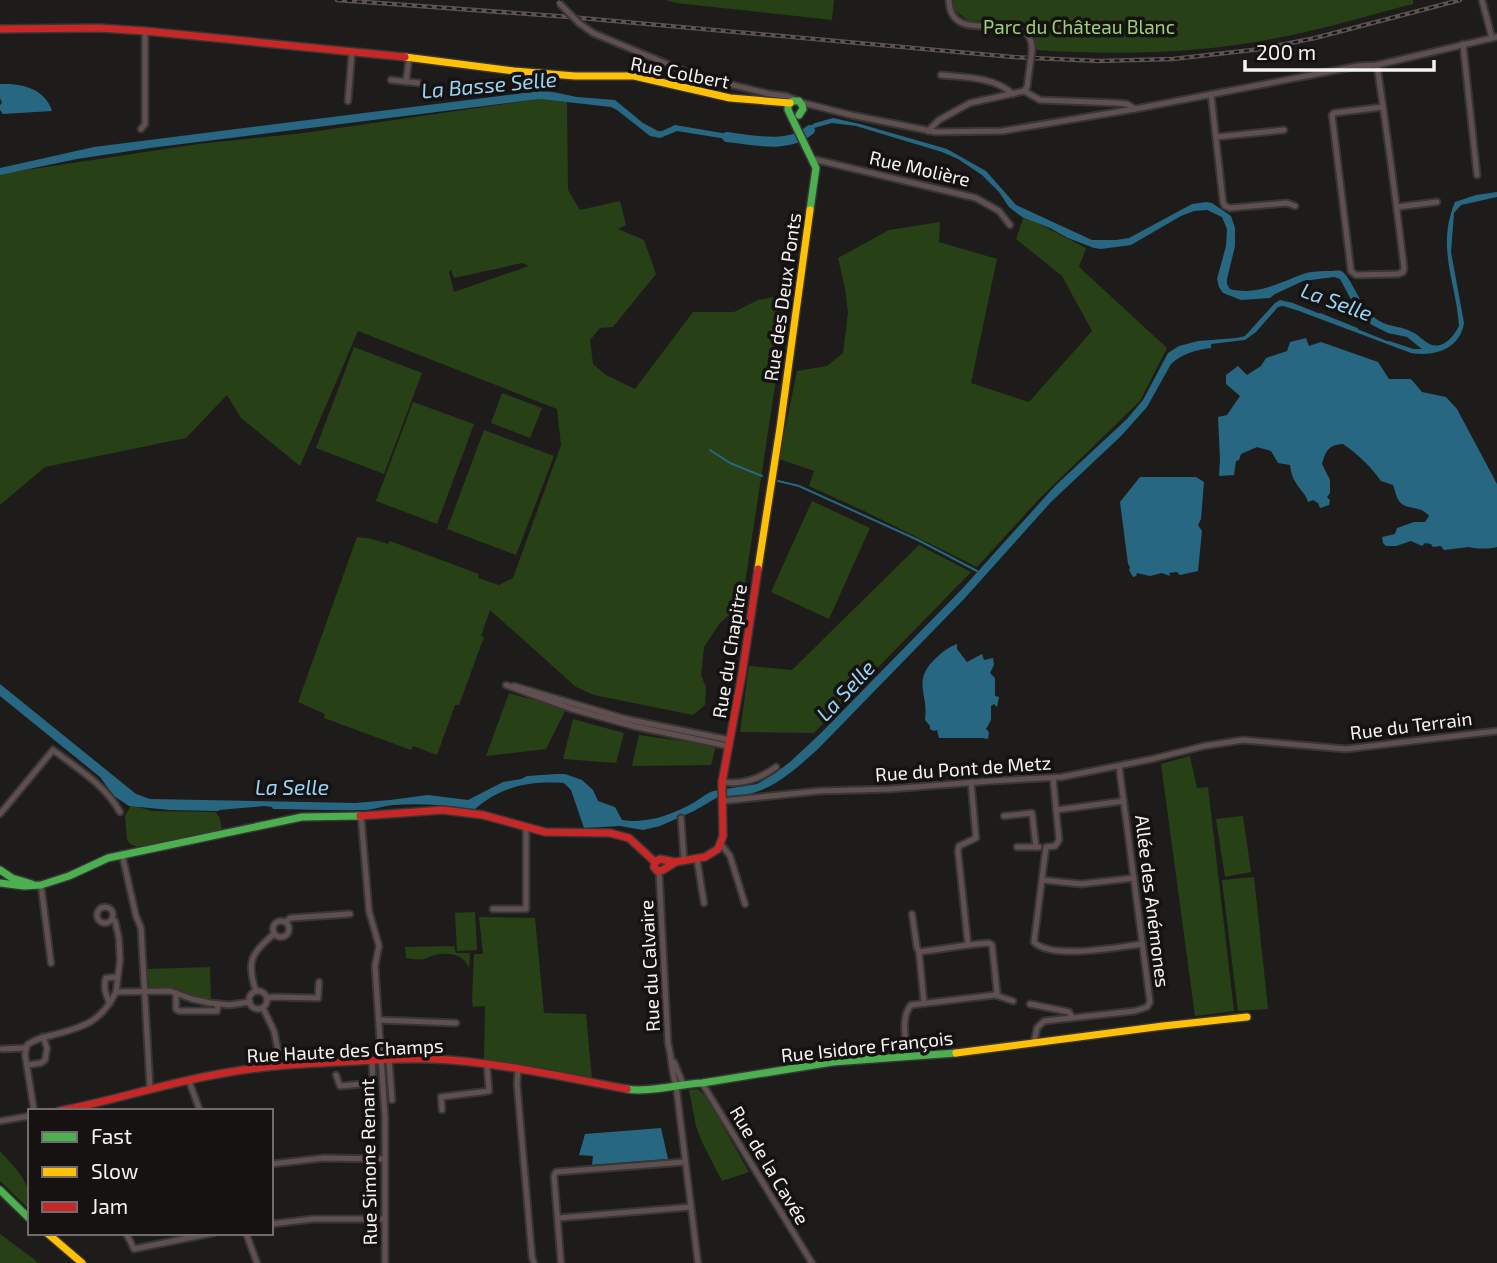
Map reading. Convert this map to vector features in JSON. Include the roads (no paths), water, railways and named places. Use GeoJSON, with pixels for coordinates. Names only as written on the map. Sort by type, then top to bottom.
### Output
{"type":"FeatureCollection","features":[{"type":"Feature","properties":{"kind":"street"},"geometry":{"type":"LineString","coordinates":[[928,131],[936,122],[967,104],[1024,91],[1027,87],[1031,38],[1022,27],[1013,24],[961,22],[952,14],[949,0]]}},
{"type":"Feature","properties":{"kind":"street"},"geometry":{"type":"LineString","coordinates":[[557,1],[593,33],[696,76],[786,96],[793,105],[794,116],[813,107],[928,131],[951,133],[1010,130],[1135,109],[1358,66],[1377,65],[1494,38],[1482,0]]}},
{"type":"Feature","properties":{"kind":"street","name":"Rue Colbert"},"geometry":{"type":"LineString","coordinates":[[0,29],[145,31],[352,51],[514,71],[575,76],[641,76],[730,98],[793,105]]}},
{"type":"Feature","properties":{"kind":"street"},"geometry":{"type":"LineString","coordinates":[[141,129],[145,124],[145,31]]}},
{"type":"Feature","properties":{"kind":"street"},"geometry":{"type":"LineString","coordinates":[[1463,44],[1477,175]]}},
{"type":"Feature","properties":{"kind":"street"},"geometry":{"type":"LineString","coordinates":[[348,101],[352,51]]}},
{"type":"Feature","properties":{"kind":"street"},"geometry":{"type":"LineString","coordinates":[[406,82],[409,58]]}},
{"type":"Feature","properties":{"kind":"street"},"geometry":{"type":"LineString","coordinates":[[1377,65],[1383,107],[1397,207],[1404,268],[1403,272],[1398,274],[1352,274],[1332,115],[1383,107]]}},
{"type":"Feature","properties":{"kind":"street"},"geometry":{"type":"LineString","coordinates":[[941,75],[981,79],[1003,86],[1013,94]]}},
{"type":"Feature","properties":{"kind":"street"},"geometry":{"type":"LineString","coordinates":[[391,80],[419,83]]}},
{"type":"Feature","properties":{"kind":"street"},"geometry":{"type":"LineString","coordinates":[[1024,91],[1040,100],[1117,103],[1127,104],[1135,109]]}},
{"type":"Feature","properties":{"kind":"street"},"geometry":{"type":"LineString","coordinates":[[770,94],[779,102]]}},
{"type":"Feature","properties":{"kind":"street"},"geometry":{"type":"LineString","coordinates":[[1211,94],[1225,206],[1230,208],[1287,202],[1295,206]]}},
{"type":"Feature","properties":{"kind":"street"},"geometry":{"type":"LineString","coordinates":[[793,105],[822,108]]}},
{"type":"Feature","properties":{"kind":"street"},"geometry":{"type":"LineString","coordinates":[[793,105],[803,106],[798,128]]}},
{"type":"Feature","properties":{"kind":"street","name":"Rue des Deux Ponts"},"geometry":{"type":"LineString","coordinates":[[772,476],[816,168],[798,128],[793,105]]}},
{"type":"Feature","properties":{"kind":"street"},"geometry":{"type":"LineString","coordinates":[[1216,137],[1284,130]]}},
{"type":"Feature","properties":{"kind":"street","name":"Rue Molière"},"geometry":{"type":"LineString","coordinates":[[813,159],[976,198],[999,211],[1010,225]]}},
{"type":"Feature","properties":{"kind":"street"},"geometry":{"type":"LineString","coordinates":[[1397,207],[1437,202]]}},
{"type":"Feature","properties":{"kind":"street","name":"Rue du Chapitre"},"geometry":{"type":"LineString","coordinates":[[721,844],[722,785],[772,476]]}},
{"type":"Feature","properties":{"kind":"street"},"geometry":{"type":"LineString","coordinates":[[507,685],[572,709],[634,726],[729,743]]}},
{"type":"Feature","properties":{"kind":"street","name":"Rue du Terrain"},"geometry":{"type":"LineString","coordinates":[[1204,746],[1243,740],[1346,749],[1497,731]]}},
{"type":"Feature","properties":{"kind":"street","name":"Rue du Pont de Metz"},"geometry":{"type":"LineString","coordinates":[[722,800],[819,790],[890,789],[1053,778],[1204,746]]}},
{"type":"Feature","properties":{"kind":"street"},"geometry":{"type":"LineString","coordinates":[[0,814],[53,750],[105,791],[120,812]]}},
{"type":"Feature","properties":{"kind":"street","name":"Allée des Anémones"},"geometry":{"type":"LineString","coordinates":[[1034,1043],[1037,1028],[1044,1021],[1135,1011],[1147,1007],[1150,1002],[1119,766]]}},
{"type":"Feature","properties":{"kind":"street"},"geometry":{"type":"LineString","coordinates":[[722,785],[753,781],[776,767]]}},
{"type":"Feature","properties":{"kind":"street"},"geometry":{"type":"LineString","coordinates":[[1017,847],[1055,846],[1059,840],[1053,778]]}},
{"type":"Feature","properties":{"kind":"street"},"geometry":{"type":"LineString","coordinates":[[968,945],[958,851],[959,846],[976,838],[971,782]]}},
{"type":"Feature","properties":{"kind":"street"},"geometry":{"type":"LineString","coordinates":[[1056,810],[1124,801]]}},
{"type":"Feature","properties":{"kind":"street"},"geometry":{"type":"LineString","coordinates":[[0,883],[38,885],[69,876],[122,854],[302,817],[443,810],[483,815],[545,832],[619,835],[636,843],[655,862],[655,869],[675,862],[697,859],[715,851],[721,844],[730,856],[745,904]]}},
{"type":"Feature","properties":{"kind":"street"},"geometry":{"type":"LineString","coordinates":[[1004,816],[1032,813],[1036,847]]}},
{"type":"Feature","properties":{"kind":"street","name":"Rue Simone Renant"},"geometry":{"type":"LineString","coordinates":[[361,816],[369,911],[379,946],[375,966],[379,1020],[377,1060],[385,1116],[386,1263]]}},
{"type":"Feature","properties":{"kind":"street"},"geometry":{"type":"LineString","coordinates":[[681,818],[684,861]]}},
{"type":"Feature","properties":{"kind":"street"},"geometry":{"type":"LineString","coordinates":[[493,909],[526,909],[526,827]]}},
{"type":"Feature","properties":{"kind":"street"},"geometry":{"type":"LineString","coordinates":[[1046,847],[1034,942],[1036,946],[1073,952],[1142,944]]}},
{"type":"Feature","properties":{"kind":"street"},"geometry":{"type":"LineString","coordinates":[[122,854],[141,928],[150,1088]]}},
{"type":"Feature","properties":{"kind":"street"},"geometry":{"type":"LineString","coordinates":[[697,859],[704,903]]}},
{"type":"Feature","properties":{"kind":"street","name":"Rue du Calvaire"},"geometry":{"type":"LineString","coordinates":[[663,867],[668,1044],[673,1076],[680,1084],[685,1162],[698,1263]]}},
{"type":"Feature","properties":{"kind":"street"},"geometry":{"type":"LineString","coordinates":[[0,870],[12,878],[38,885]]}},
{"type":"Feature","properties":{"kind":"street"},"geometry":{"type":"LineString","coordinates":[[1042,880],[1081,884],[1134,878]]}},
{"type":"Feature","properties":{"kind":"street"},"geometry":{"type":"LineString","coordinates":[[38,885],[51,962]]}},
{"type":"Feature","properties":{"kind":"street"},"geometry":{"type":"LineString","coordinates":[[286,922],[289,927],[287,935],[279,937],[274,934],[272,929],[278,921],[350,914]]}},
{"type":"Feature","properties":{"kind":"street"},"geometry":{"type":"LineString","coordinates":[[912,914],[924,1003]]}},
{"type":"Feature","properties":{"kind":"street"},"geometry":{"type":"LineString","coordinates":[[2,1049],[25,1048],[32,1041],[86,1025],[97,1019],[116,992],[120,960],[119,939],[115,921],[112,919]]}},
{"type":"Feature","properties":{"kind":"street"},"geometry":{"type":"LineString","coordinates":[[256,991],[250,968],[252,958],[257,949],[274,934]]}},
{"type":"Feature","properties":{"kind":"street"},"geometry":{"type":"LineString","coordinates":[[919,952],[989,943],[992,945],[996,995]]}},
{"type":"Feature","properties":{"kind":"street"},"geometry":{"type":"LineString","coordinates":[[110,1003],[104,981],[106,978],[117,977]]}},
{"type":"Feature","properties":{"kind":"street"},"geometry":{"type":"LineString","coordinates":[[267,999],[318,998],[319,982]]}},
{"type":"Feature","properties":{"kind":"street"},"geometry":{"type":"LineString","coordinates":[[116,992],[170,991],[218,1004],[250,1002]]}},
{"type":"Feature","properties":{"kind":"street"},"geometry":{"type":"LineString","coordinates":[[250,1002],[252,993],[261,991],[267,999],[263,1008]]}},
{"type":"Feature","properties":{"kind":"street"},"geometry":{"type":"LineString","coordinates":[[176,993],[176,1009],[179,1011],[217,1011],[218,1004]]}},
{"type":"Feature","properties":{"kind":"street"},"geometry":{"type":"LineString","coordinates":[[908,1056],[905,1018],[911,1005],[996,995],[1013,1001]]}},
{"type":"Feature","properties":{"kind":"street"},"geometry":{"type":"LineString","coordinates":[[250,1002],[255,1008],[263,1008]]}},
{"type":"Feature","properties":{"kind":"street","name":"Allée des Anémones"},"geometry":{"type":"LineString","coordinates":[[1030,1004],[1069,1012],[1072,1017]]}},
{"type":"Feature","properties":{"kind":"street"},"geometry":{"type":"LineString","coordinates":[[263,1008],[274,1031],[281,1065]]}},
{"type":"Feature","properties":{"kind":"street","name":"Rue Isidore François"},"geometry":{"type":"LineString","coordinates":[[680,1084],[702,1083],[834,1062],[956,1053],[1247,1017]]}},
{"type":"Feature","properties":{"kind":"street"},"geometry":{"type":"LineString","coordinates":[[379,1020],[457,1023]]}},
{"type":"Feature","properties":{"kind":"street"},"geometry":{"type":"LineString","coordinates":[[27,1065],[45,1060],[47,1048],[43,1037]]}},
{"type":"Feature","properties":{"kind":"street"},"geometry":{"type":"LineString","coordinates":[[25,1048],[34,1109]]}},
{"type":"Feature","properties":{"kind":"street","name":"Rue Haute des Champs"},"geometry":{"type":"LineString","coordinates":[[69,1109],[150,1088],[229,1072],[281,1065],[377,1060],[430,1059],[487,1065],[635,1091],[680,1084]]}},
{"type":"Feature","properties":{"kind":"street"},"geometry":{"type":"LineString","coordinates":[[337,1075],[340,1086],[373,1083],[377,1060]]}},
{"type":"Feature","properties":{"kind":"street"},"geometry":{"type":"LineString","coordinates":[[389,1060],[392,1100]]}},
{"type":"Feature","properties":{"kind":"street"},"geometry":{"type":"LineString","coordinates":[[442,1110],[441,1097],[489,1091],[487,1065]]}},
{"type":"Feature","properties":{"kind":"street"},"geometry":{"type":"LineString","coordinates":[[518,1069],[531,1256],[534,1263]]}},
{"type":"Feature","properties":{"kind":"street"},"geometry":{"type":"LineString","coordinates":[[189,1081],[199,1109]]}},
{"type":"Feature","properties":{"kind":"street","name":"Rue de la Cavée"},"geometry":{"type":"LineString","coordinates":[[702,1083],[811,1263]]}},
{"type":"Feature","properties":{"kind":"street"},"geometry":{"type":"LineString","coordinates":[[0,1121],[28,1116]]}},
{"type":"Feature","properties":{"kind":"street"},"geometry":{"type":"LineString","coordinates":[[273,1164],[324,1158],[385,1159]]}},
{"type":"Feature","properties":{"kind":"street"},"geometry":{"type":"LineString","coordinates":[[561,1263],[554,1176],[556,1172],[685,1162]]}},
{"type":"Feature","properties":{"kind":"street"},"geometry":{"type":"LineString","coordinates":[[0,1190],[28,1217]]}},
{"type":"Feature","properties":{"kind":"street"},"geometry":{"type":"LineString","coordinates":[[0,1197],[28,1218]]}},
{"type":"Feature","properties":{"kind":"street"},"geometry":{"type":"LineString","coordinates":[[558,1218],[691,1206]]}},
{"type":"Feature","properties":{"kind":"street"},"geometry":{"type":"LineString","coordinates":[[273,1224],[313,1219],[385,1219]]}},
{"type":"Feature","properties":{"kind":"street"},"geometry":{"type":"LineString","coordinates":[[49,1235],[82,1263]]}},
{"type":"Feature","properties":{"kind":"street"},"geometry":{"type":"LineString","coordinates":[[127,1235],[134,1249],[203,1235]]}},
{"type":"Feature","properties":{"kind":"street"},"geometry":{"type":"LineString","coordinates":[[247,1235],[257,1263]]}},
{"type":"Feature","properties":{"kind":"water"},"geometry":{"type":"Polygon","coordinates":[[[0,84],[31,88],[44,97],[52,111],[3,114],[0,110],[0,84]]]}},
{"type":"Feature","properties":{"kind":"water"},"geometry":{"type":"Polygon","coordinates":[[[539,91],[615,100],[643,123],[658,131],[675,125],[740,136],[739,141],[677,131],[660,138],[650,136],[611,107],[540,99],[150,148],[77,159],[0,175],[0,168],[94,147],[539,91]]]}},
{"type":"Feature","properties":{"kind":"water"},"geometry":{"type":"Polygon","coordinates":[[[833,118],[947,149],[986,171],[1016,205],[1092,240],[1129,238],[1192,204],[1212,203],[1231,216],[1235,228],[1235,246],[1227,279],[1230,289],[1259,290],[1306,273],[1340,271],[1347,277],[1365,307],[1379,321],[1410,331],[1433,345],[1446,342],[1459,326],[1447,250],[1447,234],[1455,202],[1497,192],[1497,197],[1461,205],[1454,213],[1451,252],[1464,323],[1462,332],[1452,345],[1428,354],[1411,353],[1283,306],[1278,307],[1256,332],[1245,340],[1211,344],[1211,348],[1194,351],[1180,358],[1171,364],[1147,407],[1121,436],[1051,502],[964,599],[818,749],[767,788],[726,798],[726,789],[757,784],[790,762],[820,734],[963,588],[1055,486],[1127,419],[1143,400],[1168,353],[1179,346],[1198,341],[1245,336],[1280,300],[1392,343],[1422,349],[1407,337],[1388,333],[1372,325],[1354,305],[1340,279],[1334,277],[1303,281],[1270,298],[1241,300],[1223,293],[1217,279],[1226,246],[1227,229],[1222,217],[1207,210],[1181,216],[1131,245],[1094,248],[1022,217],[1009,207],[982,175],[942,152],[856,126],[832,123],[814,128],[804,138],[801,132],[815,123],[833,118]]]}},
{"type":"Feature","properties":{"kind":"water"},"geometry":{"type":"Polygon","coordinates":[[[1306,338],[1309,346],[1321,342],[1378,362],[1389,379],[1411,379],[1422,392],[1446,397],[1457,409],[1497,484],[1497,547],[1444,550],[1441,546],[1433,547],[1425,543],[1422,546],[1411,541],[1386,546],[1382,537],[1395,534],[1397,528],[1414,522],[1425,522],[1429,516],[1421,510],[1402,504],[1393,485],[1381,481],[1364,461],[1343,444],[1331,447],[1323,459],[1322,464],[1330,480],[1330,493],[1327,497],[1330,500],[1329,505],[1320,508],[1313,500],[1308,502],[1294,479],[1290,465],[1278,463],[1271,451],[1257,447],[1241,454],[1236,461],[1234,475],[1219,476],[1218,417],[1227,415],[1240,396],[1226,384],[1226,375],[1238,366],[1247,375],[1261,366],[1266,358],[1287,351],[1290,342],[1306,338]]]}},
{"type":"Feature","properties":{"kind":"water"},"geometry":{"type":"Polygon","coordinates":[[[1140,477],[1196,477],[1204,482],[1201,519],[1198,525],[1202,531],[1198,571],[1180,575],[1177,572],[1169,573],[1170,576],[1162,573],[1150,576],[1137,573],[1133,577],[1129,570],[1120,502],[1140,477]]]}},
{"type":"Feature","properties":{"kind":"water"},"geometry":{"type":"Polygon","coordinates":[[[957,644],[957,649],[967,662],[982,654],[984,660],[993,658],[994,665],[990,673],[995,678],[995,696],[999,697],[997,707],[994,704],[991,706],[991,720],[986,729],[989,732],[988,739],[939,738],[937,730],[930,729],[925,720],[924,675],[937,657],[957,644]]]}},
{"type":"Feature","properties":{"kind":"water"},"geometry":{"type":"Polygon","coordinates":[[[0,684],[136,794],[150,799],[355,803],[428,795],[468,800],[503,782],[527,776],[565,774],[582,780],[593,790],[598,801],[615,807],[622,820],[631,821],[668,815],[718,790],[718,797],[660,826],[643,830],[620,826],[584,828],[571,790],[564,783],[516,787],[495,795],[475,809],[412,804],[366,810],[273,809],[264,806],[219,811],[129,806],[114,796],[100,777],[0,696],[0,684]]]}},
{"type":"Feature","properties":{"kind":"water"},"geometry":{"type":"Polygon","coordinates":[[[661,1128],[668,1159],[592,1165],[593,1156],[579,1155],[585,1134],[661,1128]]]}},
{"type":"Feature","properties":{"kind":"waterway","name":"La Basse Selle"},"geometry":{"type":"LineString","coordinates":[[727,137],[781,141],[791,140],[810,130]]}},
{"type":"Feature","properties":{"kind":"waterway","name":"La Selle"},"geometry":{"type":"LineString","coordinates":[[1320,314],[1357,329]]}},
{"type":"Feature","properties":{"kind":"waterway","name":"La Selle"},"geometry":{"type":"LineString","coordinates":[[1389,342],[1413,350]]}},
{"type":"Feature","properties":{"kind":"waterway"},"geometry":{"type":"LineString","coordinates":[[710,450],[730,463],[762,476]]}},
{"type":"Feature","properties":{"kind":"waterway"},"geometry":{"type":"LineString","coordinates":[[778,481],[799,486],[918,540],[977,571]]}},
{"type":"Feature","properties":{"kind":"railway"},"geometry":{"type":"LineString","coordinates":[[337,0],[570,17],[1013,57],[1099,61],[1173,59],[1261,49],[1315,38],[1460,0]]}},
{"type":"Feature","properties":{"kind":"park label","name":"Parc du Château Blanc"},"geometry":{"type":"Point","coordinates":[1079,26]}}]}
